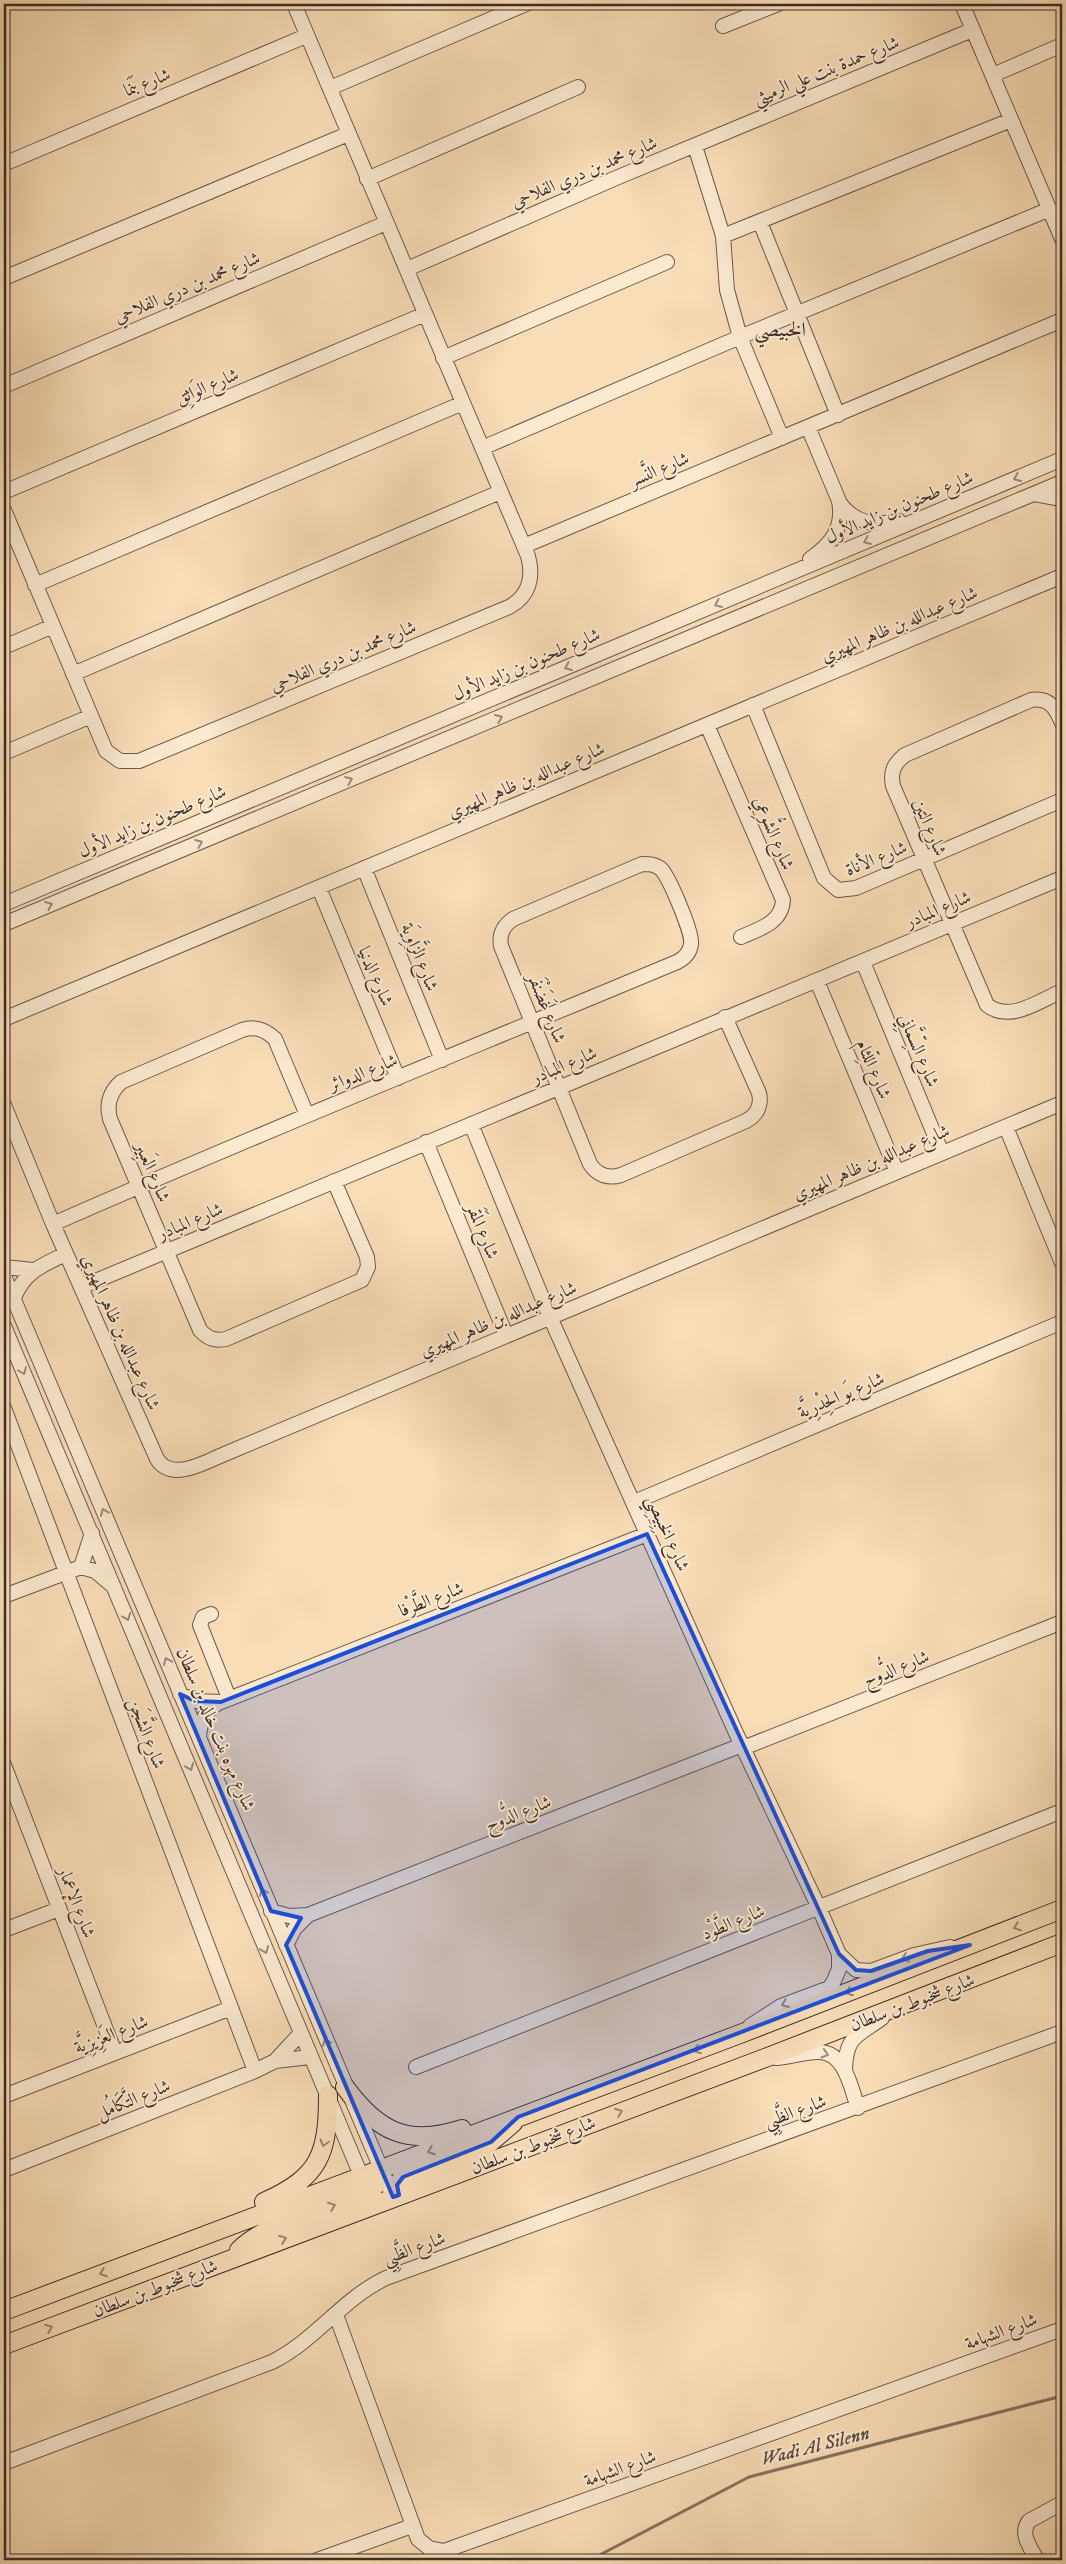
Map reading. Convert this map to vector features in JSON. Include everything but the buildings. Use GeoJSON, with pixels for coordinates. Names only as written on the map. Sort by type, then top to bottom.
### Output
{"type":"FeatureCollection","features":[{"type":"Feature","properties":{"kind":"main road","name":"شارع شخبوط بن سلطان"},"geometry":{"type":"LineString","coordinates":[[4,2345],[228,2260],[367,2192],[381,2170],[1062,1909]]}},
{"type":"Feature","properties":{"kind":"main road","name":"شارع شخبوط بن سلطان"},"geometry":{"type":"LineString","coordinates":[[4,2311],[137,2260],[367,2192],[396,2196],[890,2011],[1062,1943]]}},
{"type":"Feature","properties":{"kind":"main road"},"geometry":{"type":"LineString","coordinates":[[345,2087],[362,2110],[372,2119],[395,2132],[422,2136],[453,2132],[568,2092],[614,2082]]}},
{"type":"Feature","properties":{"kind":"main road"},"geometry":{"type":"LineString","coordinates":[[137,2260],[278,2196],[299,2183],[315,2165],[325,2143],[328,2095]]}},
{"type":"Feature","properties":{"kind":"main road"},"geometry":{"type":"LineString","coordinates":[[396,2196],[397,2185],[404,2177],[491,2142],[500,2136],[518,2117]]}},
{"type":"Feature","properties":{"kind":"street","name":"شارع محمد بن دري الفلاحي"},"geometry":{"type":"LineString","coordinates":[[4,510],[10,541],[35,585],[106,752],[120,761],[139,761],[517,603],[524,596],[531,577],[531,566],[524,546],[442,358],[407,270],[294,4]]}},
{"type":"Feature","properties":{"kind":"street"},"geometry":{"type":"LineString","coordinates":[[330,88],[526,4]]}},
{"type":"Feature","properties":{"kind":"street"},"geometry":{"type":"LineString","coordinates":[[723,26],[778,4]]}},
{"type":"Feature","properties":{"kind":"street"},"geometry":{"type":"LineString","coordinates":[[962,4],[1062,240]]}},
{"type":"Feature","properties":{"kind":"street","name":"شارع حمدة بنت علي الرميثي"},"geometry":{"type":"LineString","coordinates":[[695,146],[972,30]]}},
{"type":"Feature","properties":{"kind":"street","name":"شارع بَنَما"},"geometry":{"type":"LineString","coordinates":[[4,164],[306,36]]}},
{"type":"Feature","properties":{"kind":"street"},"geometry":{"type":"LineString","coordinates":[[993,75],[1062,45]]}},
{"type":"Feature","properties":{"kind":"street"},"geometry":{"type":"LineString","coordinates":[[367,179],[578,86]]}},
{"type":"Feature","properties":{"kind":"street"},"geometry":{"type":"LineString","coordinates":[[723,236],[1011,120]]}},
{"type":"Feature","properties":{"kind":"street"},"geometry":{"type":"LineString","coordinates":[[4,278],[348,134]]}},
{"type":"Feature","properties":{"kind":"street","name":"شارع محمد بن دري الفلاحي"},"geometry":{"type":"LineString","coordinates":[[407,270],[695,146]]}},
{"type":"Feature","properties":{"kind":"street"},"geometry":{"type":"LineString","coordinates":[[695,146],[723,236],[727,290],[740,337],[782,438]]}},
{"type":"Feature","properties":{"kind":"street"},"geometry":{"type":"LineString","coordinates":[[482,448],[797,313],[1050,209]]}},
{"type":"Feature","properties":{"kind":"street"},"geometry":{"type":"LineString","coordinates":[[760,222],[838,415]]}},
{"type":"Feature","properties":{"kind":"street","name":"شارع محمد بن دري الفلاحي"},"geometry":{"type":"LineString","coordinates":[[4,386],[386,223]]}},
{"type":"Feature","properties":{"kind":"street"},"geometry":{"type":"LineString","coordinates":[[442,358],[667,262]]}},
{"type":"Feature","properties":{"kind":"street","name":"شارع الوَاثِق"},"geometry":{"type":"LineString","coordinates":[[4,492],[425,314]]}},
{"type":"Feature","properties":{"kind":"street","name":"شارع النَّسر"},"geometry":{"type":"LineString","coordinates":[[524,546],[1062,320]]}},
{"type":"Feature","properties":{"kind":"street"},"geometry":{"type":"LineString","coordinates":[[35,585],[462,403]]}},
{"type":"Feature","properties":{"kind":"street"},"geometry":{"type":"LineString","coordinates":[[808,427],[839,501],[854,518],[875,525],[924,516]]}},
{"type":"Feature","properties":{"kind":"street","name":"شارع طحنون بن زايد الأول"},"geometry":{"type":"LineString","coordinates":[[4,904],[1062,459]]}},
{"type":"Feature","properties":{"kind":"street"},"geometry":{"type":"LineString","coordinates":[[4,924],[1062,482]]}},
{"type":"Feature","properties":{"kind":"street"},"geometry":{"type":"LineString","coordinates":[[74,674],[500,492]]}},
{"type":"Feature","properties":{"kind":"street"},"geometry":{"type":"LineString","coordinates":[[1033,494],[1062,499]]}},
{"type":"Feature","properties":{"kind":"street"},"geometry":{"type":"LineString","coordinates":[[789,574],[831,543],[840,523],[839,501]]}},
{"type":"Feature","properties":{"kind":"street","name":"شارع عبدالله بن ظاهر المهيري"},"geometry":{"type":"LineString","coordinates":[[4,1019],[1062,576]]}},
{"type":"Feature","properties":{"kind":"street"},"geometry":{"type":"LineString","coordinates":[[4,647],[53,626]]}},
{"type":"Feature","properties":{"kind":"street","name":"شارع التين"},"geometry":{"type":"LineString","coordinates":[[1062,723],[1053,705],[1048,701],[1031,700],[904,755],[896,762],[892,774],[893,786],[982,1000],[992,1010],[1006,1014],[1062,991]]}},
{"type":"Feature","properties":{"kind":"street","name":"شارع الأناة"},"geometry":{"type":"LineString","coordinates":[[753,705],[827,883],[838,890],[850,890],[1062,800]]}},
{"type":"Feature","properties":{"kind":"street"},"geometry":{"type":"LineString","coordinates":[[4,753],[91,716]]}},
{"type":"Feature","properties":{"kind":"street","name":"شارع الشُّوعِي"},"geometry":{"type":"LineString","coordinates":[[708,725],[783,900],[782,908],[775,920],[741,938]]}},
{"type":"Feature","properties":{"kind":"street","name":"شارع غَضَنْفَر"},"geometry":{"type":"LineString","coordinates":[[687,955],[692,943],[689,930],[664,873],[655,865],[649,864],[636,867],[513,919],[502,930],[501,946],[594,1169],[603,1176],[621,1175],[746,1121],[755,1114],[760,1104],[759,1092],[725,1017]]}},
{"type":"Feature","properties":{"kind":"street","name":"شارع الزَّاوِيَة"},"geometry":{"type":"LineString","coordinates":[[364,868],[442,1060]]}},
{"type":"Feature","properties":{"kind":"street","name":"شارع المبادر"},"geometry":{"type":"LineString","coordinates":[[81,1287],[1062,878]]}},
{"type":"Feature","properties":{"kind":"street","name":"شارع الدنيا"},"geometry":{"type":"LineString","coordinates":[[319,888],[398,1078]]}},
{"type":"Feature","properties":{"kind":"street","name":"شارع الدوائر"},"geometry":{"type":"LineString","coordinates":[[53,1224],[307,1115],[677,962],[687,955]]}},
{"type":"Feature","properties":{"kind":"street","name":"شارع السِّمَّانِي"},"geometry":{"type":"LineString","coordinates":[[863,962],[942,1153]]}},
{"type":"Feature","properties":{"kind":"street","name":"شارع اللِّثام"},"geometry":{"type":"LineString","coordinates":[[817,981],[897,1172]]}},
{"type":"Feature","properties":{"kind":"street","name":"شارع العَبِير"},"geometry":{"type":"LineString","coordinates":[[307,1115],[275,1039],[270,1034],[256,1028],[242,1030],[122,1082],[113,1090],[108,1101],[108,1113],[166,1252],[200,1330],[205,1336],[219,1340],[235,1335],[358,1284],[365,1276],[368,1267],[366,1257],[334,1182]]}},
{"type":"Feature","properties":{"kind":"street","name":"شارع عبدالله بن ظاهر المهيري"},"geometry":{"type":"LineString","coordinates":[[4,1105],[53,1224],[157,1459],[165,1468],[174,1471],[227,1453],[1062,1103]]}},
{"type":"Feature","properties":{"kind":"street","name":"شارع الخِبِيصِي"},"geometry":{"type":"LineString","coordinates":[[470,1124],[550,1317],[743,1747],[839,1954],[849,1966],[856,1970],[871,1971],[928,1951],[970,1945]]}},
{"type":"Feature","properties":{"kind":"street"},"geometry":{"type":"LineString","coordinates":[[1006,1127],[1062,1263]]}},
{"type":"Feature","properties":{"kind":"street","name":"شارع المَقَر"},"geometry":{"type":"LineString","coordinates":[[426,1142],[506,1335]]}},
{"type":"Feature","properties":{"kind":"street","name":"شارع عبدالله بن ظاهر المهيري"},"geometry":{"type":"LineString","coordinates":[[14,1298],[21,1283],[33,1270],[66,1254]]}},
{"type":"Feature","properties":{"kind":"street"},"geometry":{"type":"LineString","coordinates":[[4,1267],[33,1270]]}},
{"type":"Feature","properties":{"kind":"street","name":"شارع مهره بنت خالد بن سلطان"},"geometry":{"type":"LineString","coordinates":[[4,1276],[345,2087],[381,2170],[396,2196]]}},
{"type":"Feature","properties":{"kind":"street","name":"شارع يَو الحِدْرِيَّة"},"geometry":{"type":"LineString","coordinates":[[634,1502],[1062,1322]]}},
{"type":"Feature","properties":{"kind":"street"},"geometry":{"type":"LineString","coordinates":[[4,1326],[116,1589],[367,2192]]}},
{"type":"Feature","properties":{"kind":"street","name":"شارع الشَّجَن"},"geometry":{"type":"LineString","coordinates":[[4,1408],[255,2071]]}},
{"type":"Feature","properties":{"kind":"street"},"geometry":{"type":"LineString","coordinates":[[81,1567],[92,1533]]}},
{"type":"Feature","properties":{"kind":"street","name":"شارع الطَّرْفا"},"geometry":{"type":"LineString","coordinates":[[199,1737],[202,1720],[207,1712],[225,1700],[647,1534]]}},
{"type":"Feature","properties":{"kind":"street"},"geometry":{"type":"LineString","coordinates":[[4,1596],[81,1567],[95,1571],[116,1589]]}},
{"type":"Feature","properties":{"kind":"street"},"geometry":{"type":"LineString","coordinates":[[212,1614],[203,1618],[200,1626],[225,1700]]}},
{"type":"Feature","properties":{"kind":"street","name":"شارع الدُّوح"},"geometry":{"type":"LineString","coordinates":[[271,1911],[289,1916],[308,1915],[1062,1622]]}},
{"type":"Feature","properties":{"kind":"street","name":"شارع الطَّرْفا"},"geometry":{"type":"LineString","coordinates":[[180,1694],[204,1703],[225,1700]]}},
{"type":"Feature","properties":{"kind":"street","name":"شارع الإعمار"},"geometry":{"type":"LineString","coordinates":[[4,1764],[115,2053]]}},
{"type":"Feature","properties":{"kind":"street","name":"شارع الطَّوْد"},"geometry":{"type":"LineString","coordinates":[[416,2067],[1062,1811]]}},
{"type":"Feature","properties":{"kind":"street"},"geometry":{"type":"LineString","coordinates":[[4,1930],[60,1909]]}},
{"type":"Feature","properties":{"kind":"street","name":"شارع الدُّوح"},"geometry":{"type":"LineString","coordinates":[[286,1945],[295,1928],[308,1915]]}},
{"type":"Feature","properties":{"kind":"street"},"geometry":{"type":"LineString","coordinates":[[740,2034],[759,2018],[780,2006],[828,1988],[833,1983],[839,1969],[839,1954]]}},
{"type":"Feature","properties":{"kind":"street","name":"شارع العَزِيزِيَّة"},"geometry":{"type":"LineString","coordinates":[[4,2096],[232,2008]]}},
{"type":"Feature","properties":{"kind":"street"},"geometry":{"type":"LineString","coordinates":[[858,2108],[845,2069],[846,2052],[852,2039],[890,2011]]}},
{"type":"Feature","properties":{"kind":"street","name":"شارع الظَّبِي"},"geometry":{"type":"LineString","coordinates":[[4,2463],[272,2362],[306,2342],[364,2290],[386,2278],[858,2108],[1062,2032]]}},
{"type":"Feature","properties":{"kind":"street","name":"شارع التَّكَامُل"},"geometry":{"type":"LineString","coordinates":[[275,2061],[300,2034]]}},
{"type":"Feature","properties":{"kind":"street"},"geometry":{"type":"LineString","coordinates":[[765,2058],[820,2052],[834,2057],[845,2069]]}},
{"type":"Feature","properties":{"kind":"street","name":"شارع التَّكَامُل"},"geometry":{"type":"LineString","coordinates":[[4,2170],[255,2071],[275,2061],[310,2057]]}},
{"type":"Feature","properties":{"kind":"street","name":"شارع الشهامة"},"geometry":{"type":"LineString","coordinates":[[336,2315],[412,2526],[418,2539],[429,2548],[444,2551],[458,2548],[1062,2328]]}},
{"type":"Feature","properties":{"kind":"street"},"geometry":{"type":"LineString","coordinates":[[1037,2560],[1025,2537],[1025,2526],[1028,2520],[1062,2503]]}},
{"type":"Feature","properties":{"kind":"street"},"geometry":{"type":"LineString","coordinates":[[317,2560],[412,2526]]}},
{"type":"Feature","properties":{"kind":"highlighted area"},"geometry":{"type":"Polygon","coordinates":[[[647,1534],[839,1954],[856,1970],[871,1971],[928,1951],[970,1945],[518,2117],[491,2142],[403,2177],[397,2185],[399,2195],[393,2197],[286,1945],[301,1918],[271,1911],[180,1694],[195,1701],[221,1702],[647,1534]]]}},
{"type":"Feature","properties":{"kind":"waterway","name":"Wadi Al Silenn"},"geometry":{"type":"LineString","coordinates":[[590,2560],[749,2477],[1062,2396]]}},
{"type":"Feature","properties":{"kind":"district","name":"الخبيصي"},"geometry":{"type":"Point","coordinates":[780,329]}}]}
